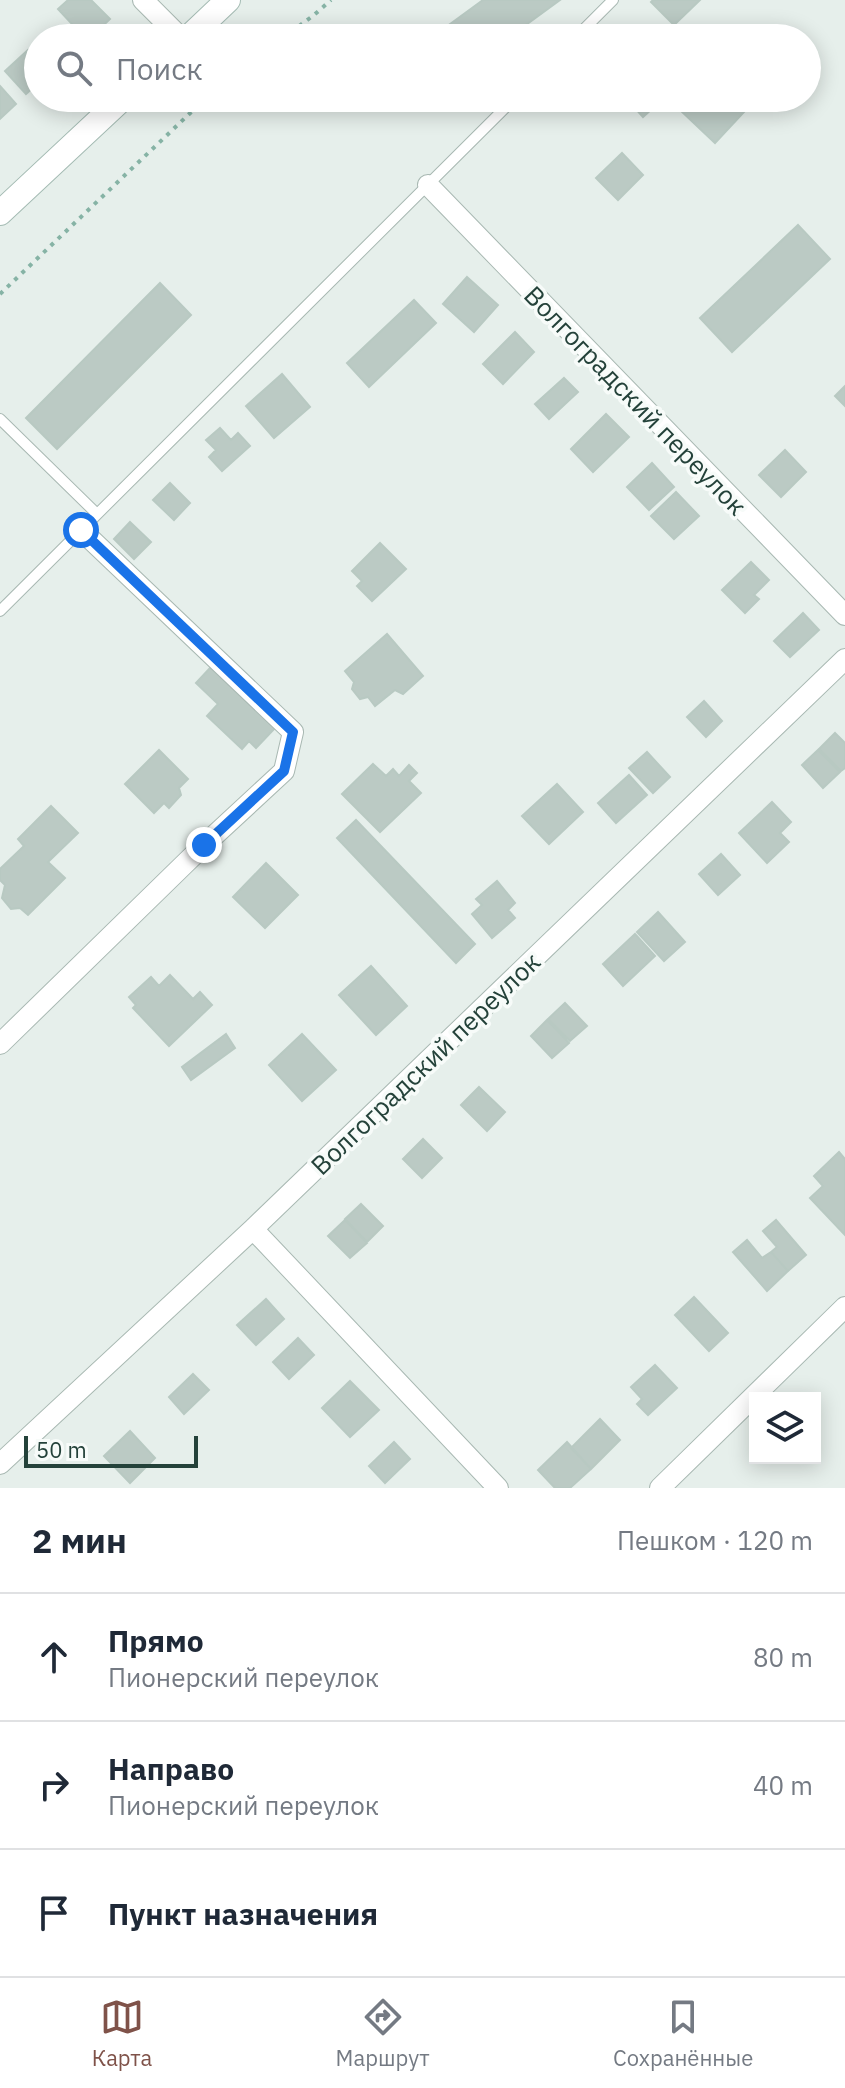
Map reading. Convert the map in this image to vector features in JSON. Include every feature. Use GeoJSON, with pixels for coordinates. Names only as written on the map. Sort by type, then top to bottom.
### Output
{"type":"FeatureCollection","features":[{"type":"Feature","properties":{"kind":"street"},"geometry":{"type":"LineString","coordinates":[[143,0],[167,24]]}},
{"type":"Feature","properties":{"kind":"street"},"geometry":{"type":"LineString","coordinates":[[203,24],[228,0]]}},
{"type":"Feature","properties":{"kind":"street"},"geometry":{"type":"LineString","coordinates":[[0,213],[108,112]]}},
{"type":"Feature","properties":{"kind":"street","name":"Волгоградский переулок"},"geometry":{"type":"LineString","coordinates":[[428,185],[845,615]]}},
{"type":"Feature","properties":{"kind":"street"},"geometry":{"type":"LineString","coordinates":[[0,1044],[284,771],[293,732],[81,530]]}},
{"type":"Feature","properties":{"kind":"street","name":"Волгоградский переулок"},"geometry":{"type":"LineString","coordinates":[[0,1464],[253,1229],[845,659]]}},
{"type":"Feature","properties":{"kind":"street"},"geometry":{"type":"LineString","coordinates":[[253,1229],[498,1488]]}},
{"type":"Feature","properties":{"kind":"street"},"geometry":{"type":"LineString","coordinates":[[660,1488],[845,1307]]}},
{"type":"Feature","properties":{"kind":"lane"},"geometry":{"type":"LineString","coordinates":[[589,24],[613,0]]}},
{"type":"Feature","properties":{"kind":"lane"},"geometry":{"type":"LineString","coordinates":[[0,611],[501,112]]}},
{"type":"Feature","properties":{"kind":"lane"},"geometry":{"type":"LineString","coordinates":[[0,419],[97,514]]}},
{"type":"Feature","properties":{"kind":"path"},"geometry":{"type":"LineString","coordinates":[[302,24],[331,0]]}},
{"type":"Feature","properties":{"kind":"path"},"geometry":{"type":"LineString","coordinates":[[0,294],[191,112]]}},
{"type":"Feature","properties":{"kind":"building"},"geometry":{"type":"Polygon","coordinates":[[[68,0],[91,0],[110,19],[105,24],[72,24],[58,9],[68,0]]]}},
{"type":"Feature","properties":{"kind":"building"},"geometry":{"type":"Polygon","coordinates":[[[483,0],[560,0],[527,24],[450,24],[483,0]]]}},
{"type":"Feature","properties":{"kind":"building"},"geometry":{"type":"Polygon","coordinates":[[[653,0],[700,0],[675,24],[651,2],[653,0]]]}},
{"type":"Feature","properties":{"kind":"building"},"geometry":{"type":"Polygon","coordinates":[[[24,54],[24,92],[5,71],[24,54]]]}},
{"type":"Feature","properties":{"kind":"building"},"geometry":{"type":"Polygon","coordinates":[[[0,86],[16,104],[0,119],[0,86]]]}},
{"type":"Feature","properties":{"kind":"building"},"geometry":{"type":"Polygon","coordinates":[[[682,112],[744,112],[715,143],[682,112]]]}},
{"type":"Feature","properties":{"kind":"building"},"geometry":{"type":"Polygon","coordinates":[[[622,153],[643,175],[618,200],[596,178],[622,153]]]}},
{"type":"Feature","properties":{"kind":"building"},"geometry":{"type":"Polygon","coordinates":[[[798,225],[830,259],[732,352],[700,318],[798,225]]]}},
{"type":"Feature","properties":{"kind":"building"},"geometry":{"type":"Polygon","coordinates":[[[467,277],[498,305],[474,332],[443,304],[467,277]]]}},
{"type":"Feature","properties":{"kind":"building"},"geometry":{"type":"Polygon","coordinates":[[[160,283],[191,315],[57,449],[26,418],[160,283]]]}},
{"type":"Feature","properties":{"kind":"building"},"geometry":{"type":"Polygon","coordinates":[[[414,300],[436,323],[369,387],[347,363],[414,300]]]}},
{"type":"Feature","properties":{"kind":"building"},"geometry":{"type":"Polygon","coordinates":[[[515,332],[534,352],[503,384],[483,364],[515,332]]]}},
{"type":"Feature","properties":{"kind":"building"},"geometry":{"type":"Polygon","coordinates":[[[282,374],[310,407],[274,438],[246,406],[282,374]]]}},
{"type":"Feature","properties":{"kind":"building"},"geometry":{"type":"Polygon","coordinates":[[[564,378],[578,392],[549,419],[535,404],[564,378]]]}},
{"type":"Feature","properties":{"kind":"building"},"geometry":{"type":"Polygon","coordinates":[[[845,386],[845,406],[835,396],[845,386]]]}},
{"type":"Feature","properties":{"kind":"building"},"geometry":{"type":"Polygon","coordinates":[[[606,414],[629,437],[593,472],[571,449],[606,414]]]}},
{"type":"Feature","properties":{"kind":"building"},"geometry":{"type":"Polygon","coordinates":[[[220,428],[231,440],[238,433],[250,446],[222,471],[209,457],[216,450],[206,440],[220,428]]]}},
{"type":"Feature","properties":{"kind":"building"},"geometry":{"type":"Polygon","coordinates":[[[785,450],[806,472],[781,497],[759,475],[785,450]]]}},
{"type":"Feature","properties":{"kind":"building"},"geometry":{"type":"Polygon","coordinates":[[[652,463],[674,487],[649,510],[627,487],[652,463]]]}},
{"type":"Feature","properties":{"kind":"building"},"geometry":{"type":"Polygon","coordinates":[[[170,483],[190,503],[174,520],[153,500],[170,483]]]}},
{"type":"Feature","properties":{"kind":"building"},"geometry":{"type":"Polygon","coordinates":[[[676,492],[699,516],[674,539],[651,516],[676,492]]]}},
{"type":"Feature","properties":{"kind":"building"},"geometry":{"type":"Polygon","coordinates":[[[130,522],[151,542],[134,559],[114,539],[130,522]]]}},
{"type":"Feature","properties":{"kind":"building"},"geometry":{"type":"Polygon","coordinates":[[[380,543],[406,569],[372,601],[357,586],[362,581],[352,571],[380,543]]]}},
{"type":"Feature","properties":{"kind":"building"},"geometry":{"type":"Polygon","coordinates":[[[751,562],[769,580],[754,595],[759,599],[745,613],[722,590],[751,562]]]}},
{"type":"Feature","properties":{"kind":"building"},"geometry":{"type":"Polygon","coordinates":[[[803,613],[819,630],[790,657],[774,641],[803,613]]]}},
{"type":"Feature","properties":{"kind":"building"},"geometry":{"type":"Polygon","coordinates":[[[387,634],[423,676],[403,694],[395,690],[375,706],[368,697],[360,699],[352,689],[354,682],[345,671],[387,634]]]}},
{"type":"Feature","properties":{"kind":"building"},"geometry":{"type":"Polygon","coordinates":[[[211,667],[275,728],[256,748],[249,741],[242,749],[207,716],[218,704],[196,683],[211,667]]]}},
{"type":"Feature","properties":{"kind":"building"},"geometry":{"type":"Polygon","coordinates":[[[704,701],[722,721],[706,737],[687,717],[704,701]]]}},
{"type":"Feature","properties":{"kind":"building"},"geometry":{"type":"Polygon","coordinates":[[[835,733],[845,743],[845,768],[841,771],[819,749],[835,733]]]}},
{"type":"Feature","properties":{"kind":"building"},"geometry":{"type":"Polygon","coordinates":[[[159,750],[188,779],[179,788],[181,795],[169,808],[164,803],[154,813],[125,784],[159,750]]]}},
{"type":"Feature","properties":{"kind":"building"},"geometry":{"type":"Polygon","coordinates":[[[818,750],[840,772],[823,788],[802,765],[818,750]]]}},
{"type":"Feature","properties":{"kind":"building"},"geometry":{"type":"Polygon","coordinates":[[[647,752],[670,777],[653,793],[629,768],[647,752]]]}},
{"type":"Feature","properties":{"kind":"building"},"geometry":{"type":"Polygon","coordinates":[[[373,764],[386,776],[393,769],[399,776],[409,765],[417,773],[409,781],[421,793],[380,832],[342,794],[373,764]]]}},
{"type":"Feature","properties":{"kind":"building"},"geometry":{"type":"Polygon","coordinates":[[[629,775],[647,795],[616,823],[598,803],[629,775]]]}},
{"type":"Feature","properties":{"kind":"building"},"geometry":{"type":"Polygon","coordinates":[[[557,784],[583,812],[549,844],[522,816],[557,784]]]}},
{"type":"Feature","properties":{"kind":"building"},"geometry":{"type":"Polygon","coordinates":[[[772,802],[791,822],[780,833],[789,842],[767,863],[739,833],[772,802]]]}},
{"type":"Feature","properties":{"kind":"building"},"geometry":{"type":"Polygon","coordinates":[[[51,806],[78,833],[48,862],[65,878],[28,915],[20,908],[11,909],[2,898],[5,885],[0,880],[0,869],[24,846],[18,839],[51,806]]]}},
{"type":"Feature","properties":{"kind":"building"},"geometry":{"type":"Polygon","coordinates":[[[356,820],[475,944],[456,963],[337,838],[356,820]]]}},
{"type":"Feature","properties":{"kind":"building"},"geometry":{"type":"Polygon","coordinates":[[[721,854],[740,875],[718,895],[699,874],[721,854]]]}},
{"type":"Feature","properties":{"kind":"building"},"geometry":{"type":"Polygon","coordinates":[[[266,863],[298,895],[265,928],[233,897],[266,863]]]}},
{"type":"Feature","properties":{"kind":"building"},"geometry":{"type":"Polygon","coordinates":[[[497,881],[515,903],[508,910],[515,918],[492,938],[472,914],[482,905],[476,899],[497,881]]]}},
{"type":"Feature","properties":{"kind":"building"},"geometry":{"type":"Polygon","coordinates":[[[658,912],[685,942],[664,961],[637,932],[658,912]]]}},
{"type":"Feature","properties":{"kind":"building"},"geometry":{"type":"Polygon","coordinates":[[[635,934],[655,956],[623,986],[603,964],[635,934]]]}},
{"type":"Feature","properties":{"kind":"building"},"geometry":{"type":"Polygon","coordinates":[[[371,966],[407,1006],[376,1035],[339,995],[371,966]]]}},
{"type":"Feature","properties":{"kind":"building"},"geometry":{"type":"Polygon","coordinates":[[[170,975],[193,999],[200,992],[212,1005],[169,1046],[133,1008],[136,1005],[129,997],[151,977],[159,986],[170,975]]]}},
{"type":"Feature","properties":{"kind":"building"},"geometry":{"type":"Polygon","coordinates":[[[565,1003],[587,1026],[570,1041],[548,1019],[565,1003]]]}},
{"type":"Feature","properties":{"kind":"building"},"geometry":{"type":"Polygon","coordinates":[[[547,1020],[569,1043],[552,1058],[531,1036],[547,1020]]]}},
{"type":"Feature","properties":{"kind":"building"},"geometry":{"type":"Polygon","coordinates":[[[226,1034],[235,1048],[191,1080],[182,1067],[226,1034]]]}},
{"type":"Feature","properties":{"kind":"building"},"geometry":{"type":"Polygon","coordinates":[[[302,1034],[336,1070],[302,1101],[269,1065],[302,1034]]]}},
{"type":"Feature","properties":{"kind":"building"},"geometry":{"type":"Polygon","coordinates":[[[479,1087],[505,1112],[487,1131],[461,1105],[479,1087]]]}},
{"type":"Feature","properties":{"kind":"building"},"geometry":{"type":"Polygon","coordinates":[[[423,1139],[442,1158],[422,1178],[403,1159],[423,1139]]]}},
{"type":"Feature","properties":{"kind":"building"},"geometry":{"type":"Polygon","coordinates":[[[839,1152],[845,1159],[845,1235],[810,1198],[823,1186],[814,1176],[839,1152]]]}},
{"type":"Feature","properties":{"kind":"building"},"geometry":{"type":"Polygon","coordinates":[[[361,1204],[383,1226],[367,1242],[345,1219],[361,1204]]]}},
{"type":"Feature","properties":{"kind":"building"},"geometry":{"type":"Polygon","coordinates":[[[345,1220],[367,1243],[350,1258],[328,1236],[345,1220]]]}},
{"type":"Feature","properties":{"kind":"building"},"geometry":{"type":"Polygon","coordinates":[[[776,1220],[806,1255],[788,1271],[771,1252],[777,1247],[763,1231],[776,1220]]]}},
{"type":"Feature","properties":{"kind":"building"},"geometry":{"type":"Polygon","coordinates":[[[747,1240],[762,1258],[771,1252],[788,1271],[767,1291],[733,1252],[747,1240]]]}},
{"type":"Feature","properties":{"kind":"building"},"geometry":{"type":"Polygon","coordinates":[[[694,1297],[728,1333],[709,1351],[675,1315],[694,1297]]]}},
{"type":"Feature","properties":{"kind":"building"},"geometry":{"type":"Polygon","coordinates":[[[266,1299],[284,1319],[256,1345],[237,1325],[266,1299]]]}},
{"type":"Feature","properties":{"kind":"building"},"geometry":{"type":"Polygon","coordinates":[[[298,1338],[314,1355],[289,1379],[273,1362],[298,1338]]]}},
{"type":"Feature","properties":{"kind":"building"},"geometry":{"type":"Polygon","coordinates":[[[655,1365],[677,1388],[648,1415],[637,1404],[642,1399],[631,1387],[655,1365]]]}},
{"type":"Feature","properties":{"kind":"building"},"geometry":{"type":"Polygon","coordinates":[[[193,1374],[209,1390],[184,1414],[169,1397],[193,1374]]]}},
{"type":"Feature","properties":{"kind":"building"},"geometry":{"type":"Polygon","coordinates":[[[350,1381],[379,1410],[350,1437],[322,1408],[350,1381]]]}},
{"type":"Feature","properties":{"kind":"building"},"geometry":{"type":"Polygon","coordinates":[[[600,1419],[620,1440],[591,1469],[571,1448],[600,1419]]]}},
{"type":"Feature","properties":{"kind":"building"},"geometry":{"type":"Polygon","coordinates":[[[130,1431],[155,1458],[130,1483],[104,1456],[130,1431]]]}},
{"type":"Feature","properties":{"kind":"building"},"geometry":{"type":"Polygon","coordinates":[[[394,1442],[410,1459],[385,1483],[369,1466],[394,1442]]]}},
{"type":"Feature","properties":{"kind":"building"},"geometry":{"type":"Polygon","coordinates":[[[567,1442],[591,1469],[570,1488],[555,1488],[538,1470],[567,1442]]]}},
{"type":"Feature","properties":{"kind":"route"},"geometry":{"type":"LineString","coordinates":[[81,530],[293,732],[284,771],[204,845]]}}]}
